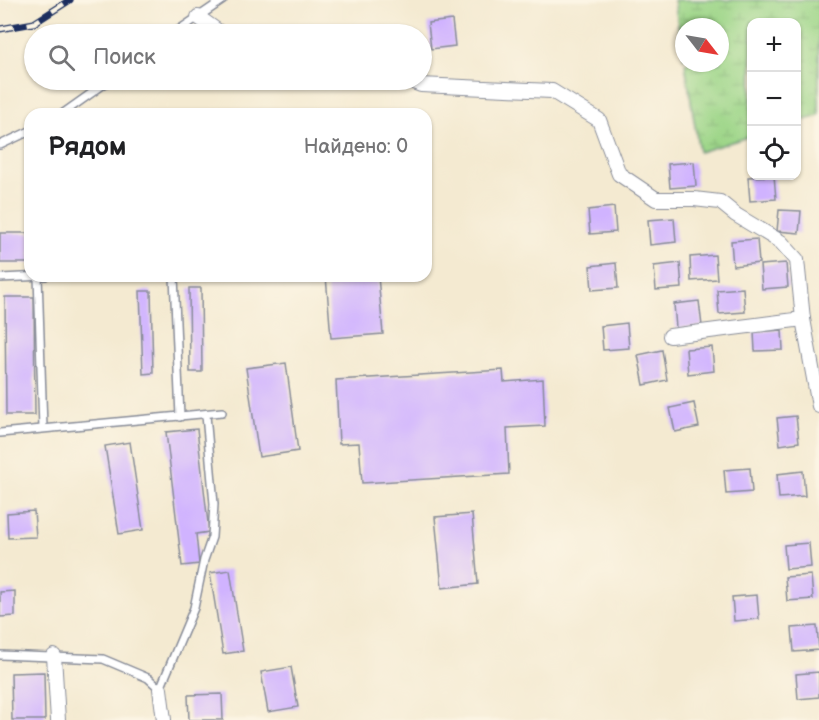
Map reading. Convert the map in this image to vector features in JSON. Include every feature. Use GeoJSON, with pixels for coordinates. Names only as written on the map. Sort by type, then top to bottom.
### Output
{"type":"FeatureCollection","features":[{"type":"Feature","properties":{"kind":"street"},"geometry":{"type":"LineString","coordinates":[[198,16],[209,24]]}},
{"type":"Feature","properties":{"kind":"street"},"geometry":{"type":"LineString","coordinates":[[432,86],[552,91],[599,120],[619,174],[656,199],[720,202],[736,215],[781,242],[797,260],[803,319],[819,406]]}},
{"type":"Feature","properties":{"kind":"street"},"geometry":{"type":"LineString","coordinates":[[670,336],[803,319]]}},
{"type":"Feature","properties":{"kind":"street"},"geometry":{"type":"LineString","coordinates":[[54,656],[58,720]]}},
{"type":"Feature","properties":{"kind":"street"},"geometry":{"type":"LineString","coordinates":[[160,689],[164,720]]}},
{"type":"Feature","properties":{"kind":"lane"},"geometry":{"type":"LineString","coordinates":[[187,24],[223,0]]}},
{"type":"Feature","properties":{"kind":"lane"},"geometry":{"type":"LineString","coordinates":[[70,108],[96,90]]}},
{"type":"Feature","properties":{"kind":"lane"},"geometry":{"type":"LineString","coordinates":[[0,145],[24,134]]}},
{"type":"Feature","properties":{"kind":"lane"},"geometry":{"type":"LineString","coordinates":[[0,278],[24,277]]}},
{"type":"Feature","properties":{"kind":"lane"},"geometry":{"type":"LineString","coordinates":[[38,282],[44,428]]}},
{"type":"Feature","properties":{"kind":"lane"},"geometry":{"type":"LineString","coordinates":[[174,282],[180,417]]}},
{"type":"Feature","properties":{"kind":"lane"},"geometry":{"type":"LineString","coordinates":[[0,433],[222,412]]}},
{"type":"Feature","properties":{"kind":"lane"},"geometry":{"type":"LineString","coordinates":[[0,654],[103,659],[148,678],[160,689],[194,608],[204,560],[212,537],[214,504],[206,415]]}},
{"type":"Feature","properties":{"kind":"green space"},"geometry":{"type":"Polygon","coordinates":[[[674,0],[819,0],[819,116],[801,121],[801,18],[747,18],[747,137],[699,152],[686,72],[729,72],[729,18],[677,18],[674,0]]]}},
{"type":"Feature","properties":{"kind":"building"},"geometry":{"type":"Polygon","coordinates":[[[452,20],[455,46],[432,49],[432,24],[428,23],[452,20]]]}},
{"type":"Feature","properties":{"kind":"building"},"geometry":{"type":"Polygon","coordinates":[[[694,162],[696,186],[670,188],[668,164],[694,162]]]}},
{"type":"Feature","properties":{"kind":"building"},"geometry":{"type":"Polygon","coordinates":[[[748,180],[774,180],[776,199],[750,201],[748,180]]]}},
{"type":"Feature","properties":{"kind":"building"},"geometry":{"type":"Polygon","coordinates":[[[614,207],[616,232],[590,234],[588,210],[614,207]]]}},
{"type":"Feature","properties":{"kind":"building"},"geometry":{"type":"Polygon","coordinates":[[[779,210],[801,211],[799,233],[777,231],[779,210]]]}},
{"type":"Feature","properties":{"kind":"building"},"geometry":{"type":"Polygon","coordinates":[[[674,218],[676,242],[650,245],[648,220],[674,218]]]}},
{"type":"Feature","properties":{"kind":"building"},"geometry":{"type":"Polygon","coordinates":[[[0,233],[24,233],[24,263],[0,263],[0,233]]]}},
{"type":"Feature","properties":{"kind":"building"},"geometry":{"type":"Polygon","coordinates":[[[757,239],[759,263],[733,266],[731,241],[757,239]]]}},
{"type":"Feature","properties":{"kind":"building"},"geometry":{"type":"Polygon","coordinates":[[[715,255],[717,279],[691,281],[690,257],[715,255]]]}},
{"type":"Feature","properties":{"kind":"building"},"geometry":{"type":"Polygon","coordinates":[[[616,263],[618,288],[592,290],[590,266],[616,263]]]}},
{"type":"Feature","properties":{"kind":"building"},"geometry":{"type":"Polygon","coordinates":[[[680,263],[682,288],[656,290],[654,266],[680,263]]]}},
{"type":"Feature","properties":{"kind":"building"},"geometry":{"type":"Polygon","coordinates":[[[786,263],[788,287],[762,289],[760,265],[786,263]]]}},
{"type":"Feature","properties":{"kind":"building"},"geometry":{"type":"Polygon","coordinates":[[[326,282],[379,282],[383,334],[331,338],[326,282]]]}},
{"type":"Feature","properties":{"kind":"building"},"geometry":{"type":"Polygon","coordinates":[[[189,288],[201,288],[202,372],[190,372],[189,288]]]}},
{"type":"Feature","properties":{"kind":"building"},"geometry":{"type":"Polygon","coordinates":[[[743,288],[745,312],[719,314],[717,290],[743,288]]]}},
{"type":"Feature","properties":{"kind":"building"},"geometry":{"type":"Polygon","coordinates":[[[140,291],[151,291],[153,373],[143,374],[140,291]]]}},
{"type":"Feature","properties":{"kind":"building"},"geometry":{"type":"Polygon","coordinates":[[[5,297],[34,297],[35,415],[6,415],[5,297]]]}},
{"type":"Feature","properties":{"kind":"building"},"geometry":{"type":"Polygon","coordinates":[[[699,301],[702,326],[676,328],[674,304],[699,301]]]}},
{"type":"Feature","properties":{"kind":"building"},"geometry":{"type":"Polygon","coordinates":[[[627,323],[629,348],[603,350],[601,326],[627,323]]]}},
{"type":"Feature","properties":{"kind":"building"},"geometry":{"type":"Polygon","coordinates":[[[782,330],[783,350],[755,351],[754,332],[782,330]]]}},
{"type":"Feature","properties":{"kind":"building"},"geometry":{"type":"Polygon","coordinates":[[[712,347],[714,371],[688,374],[686,349],[712,347]]]}},
{"type":"Feature","properties":{"kind":"building"},"geometry":{"type":"Polygon","coordinates":[[[662,350],[667,380],[644,385],[638,355],[662,350]]]}},
{"type":"Feature","properties":{"kind":"building"},"geometry":{"type":"Polygon","coordinates":[[[286,363],[298,451],[259,457],[246,368],[286,363]]]}},
{"type":"Feature","properties":{"kind":"building"},"geometry":{"type":"Polygon","coordinates":[[[503,370],[504,382],[543,379],[545,426],[507,428],[509,474],[362,483],[359,443],[339,444],[336,380],[503,370]]]}},
{"type":"Feature","properties":{"kind":"building"},"geometry":{"type":"Polygon","coordinates":[[[694,403],[699,427],[675,432],[670,408],[694,403]]]}},
{"type":"Feature","properties":{"kind":"building"},"geometry":{"type":"Polygon","coordinates":[[[796,416],[799,442],[780,445],[777,418],[796,416]]]}},
{"type":"Feature","properties":{"kind":"building"},"geometry":{"type":"Polygon","coordinates":[[[197,429],[209,532],[196,534],[199,564],[182,566],[166,432],[197,429]]]}},
{"type":"Feature","properties":{"kind":"building"},"geometry":{"type":"Polygon","coordinates":[[[130,442],[143,530],[119,534],[105,446],[130,442]]]}},
{"type":"Feature","properties":{"kind":"building"},"geometry":{"type":"Polygon","coordinates":[[[750,468],[752,492],[726,494],[724,470],[750,468]]]}},
{"type":"Feature","properties":{"kind":"building"},"geometry":{"type":"Polygon","coordinates":[[[803,471],[805,496],[779,498],[777,474],[803,471]]]}},
{"type":"Feature","properties":{"kind":"building"},"geometry":{"type":"Polygon","coordinates":[[[34,511],[36,537],[8,538],[7,513],[34,511]]]}},
{"type":"Feature","properties":{"kind":"building"},"geometry":{"type":"Polygon","coordinates":[[[472,514],[478,584],[442,588],[435,517],[472,514]]]}},
{"type":"Feature","properties":{"kind":"building"},"geometry":{"type":"Polygon","coordinates":[[[809,543],[811,567],[786,569],[784,545],[809,543]]]}},
{"type":"Feature","properties":{"kind":"building"},"geometry":{"type":"Polygon","coordinates":[[[230,570],[243,651],[223,654],[210,573],[230,570]]]}},
{"type":"Feature","properties":{"kind":"building"},"geometry":{"type":"Polygon","coordinates":[[[811,575],[813,599],[787,601],[785,577],[811,575]]]}},
{"type":"Feature","properties":{"kind":"building"},"geometry":{"type":"Polygon","coordinates":[[[15,591],[15,616],[0,617],[0,592],[15,591]]]}},
{"type":"Feature","properties":{"kind":"building"},"geometry":{"type":"Polygon","coordinates":[[[757,595],[759,619],[734,621],[732,597],[757,595]]]}},
{"type":"Feature","properties":{"kind":"building"},"geometry":{"type":"Polygon","coordinates":[[[817,626],[819,650],[794,652],[792,628],[817,626]]]}},
{"type":"Feature","properties":{"kind":"building"},"geometry":{"type":"Polygon","coordinates":[[[291,667],[298,707],[268,712],[261,672],[291,667]]]}},
{"type":"Feature","properties":{"kind":"building"},"geometry":{"type":"Polygon","coordinates":[[[44,672],[45,720],[12,720],[11,673],[44,672]]]}},
{"type":"Feature","properties":{"kind":"building"},"geometry":{"type":"Polygon","coordinates":[[[819,672],[819,697],[798,699],[796,674],[819,672]]]}},
{"type":"Feature","properties":{"kind":"building"},"geometry":{"type":"Polygon","coordinates":[[[222,694],[223,720],[189,720],[188,695],[222,694]]]}},
{"type":"Feature","properties":{"kind":"railway"},"geometry":{"type":"LineString","coordinates":[[28,24],[34,23],[70,0]]}},
{"type":"Feature","properties":{"kind":"railway"},"geometry":{"type":"LineString","coordinates":[[0,29],[24,25]]}}]}
